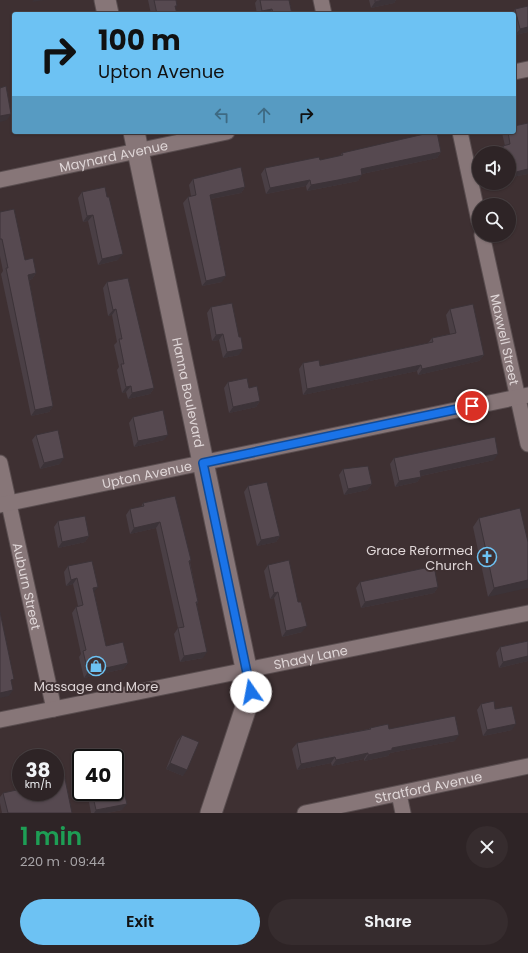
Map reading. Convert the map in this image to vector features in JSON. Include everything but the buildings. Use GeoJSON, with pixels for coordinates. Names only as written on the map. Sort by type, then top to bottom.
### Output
{"type":"FeatureCollection","features":[{"type":"Feature","properties":{"kind":"street"},"geometry":{"type":"LineString","coordinates":[[105,0],[108,12]]}},
{"type":"Feature","properties":{"kind":"street"},"geometry":{"type":"LineString","coordinates":[[321,0],[324,12]]}},
{"type":"Feature","properties":{"kind":"street"},"geometry":{"type":"LineString","coordinates":[[516,72],[528,69]]}},
{"type":"Feature","properties":{"kind":"street","name":"Maynard Avenue"},"geometry":{"type":"LineString","coordinates":[[0,180],[136,141],[207,134]]}},
{"type":"Feature","properties":{"kind":"street"},"geometry":{"type":"LineString","coordinates":[[460,134],[474,198]]}},
{"type":"Feature","properties":{"kind":"street","name":"Hanna Boulevard"},"geometry":{"type":"LineString","coordinates":[[136,141],[251,692],[211,813]]}},
{"type":"Feature","properties":{"kind":"street","name":"Maxwell Street"},"geometry":{"type":"LineString","coordinates":[[484,242],[522,396],[528,444]]}},
{"type":"Feature","properties":{"kind":"street","name":"Upton Avenue"},"geometry":{"type":"LineString","coordinates":[[4,504],[522,396]]}},
{"type":"Feature","properties":{"kind":"street","name":"Auburn Street"},"geometry":{"type":"LineString","coordinates":[[0,463],[4,504],[54,709]]}},
{"type":"Feature","properties":{"kind":"street","name":"Shady Lane"},"geometry":{"type":"LineString","coordinates":[[0,720],[528,613]]}},
{"type":"Feature","properties":{"kind":"street","name":"Stratford Avenue"},"geometry":{"type":"LineString","coordinates":[[305,813],[528,766]]}},
{"type":"Feature","properties":{"kind":"street"},"geometry":{"type":"LineString","coordinates":[[399,794],[403,813]]}},
{"type":"Feature","properties":{"kind":"place","name":"Grace Reformed Church"},"geometry":{"type":"Point","coordinates":[487,557]}},
{"type":"Feature","properties":{"kind":"place","name":"Massage and More"},"geometry":{"type":"Point","coordinates":[96,666]}},
{"type":"Feature","properties":{"kind":"route"},"geometry":{"type":"LineString","coordinates":[[251,692],[203,463],[472,406]]}}]}
